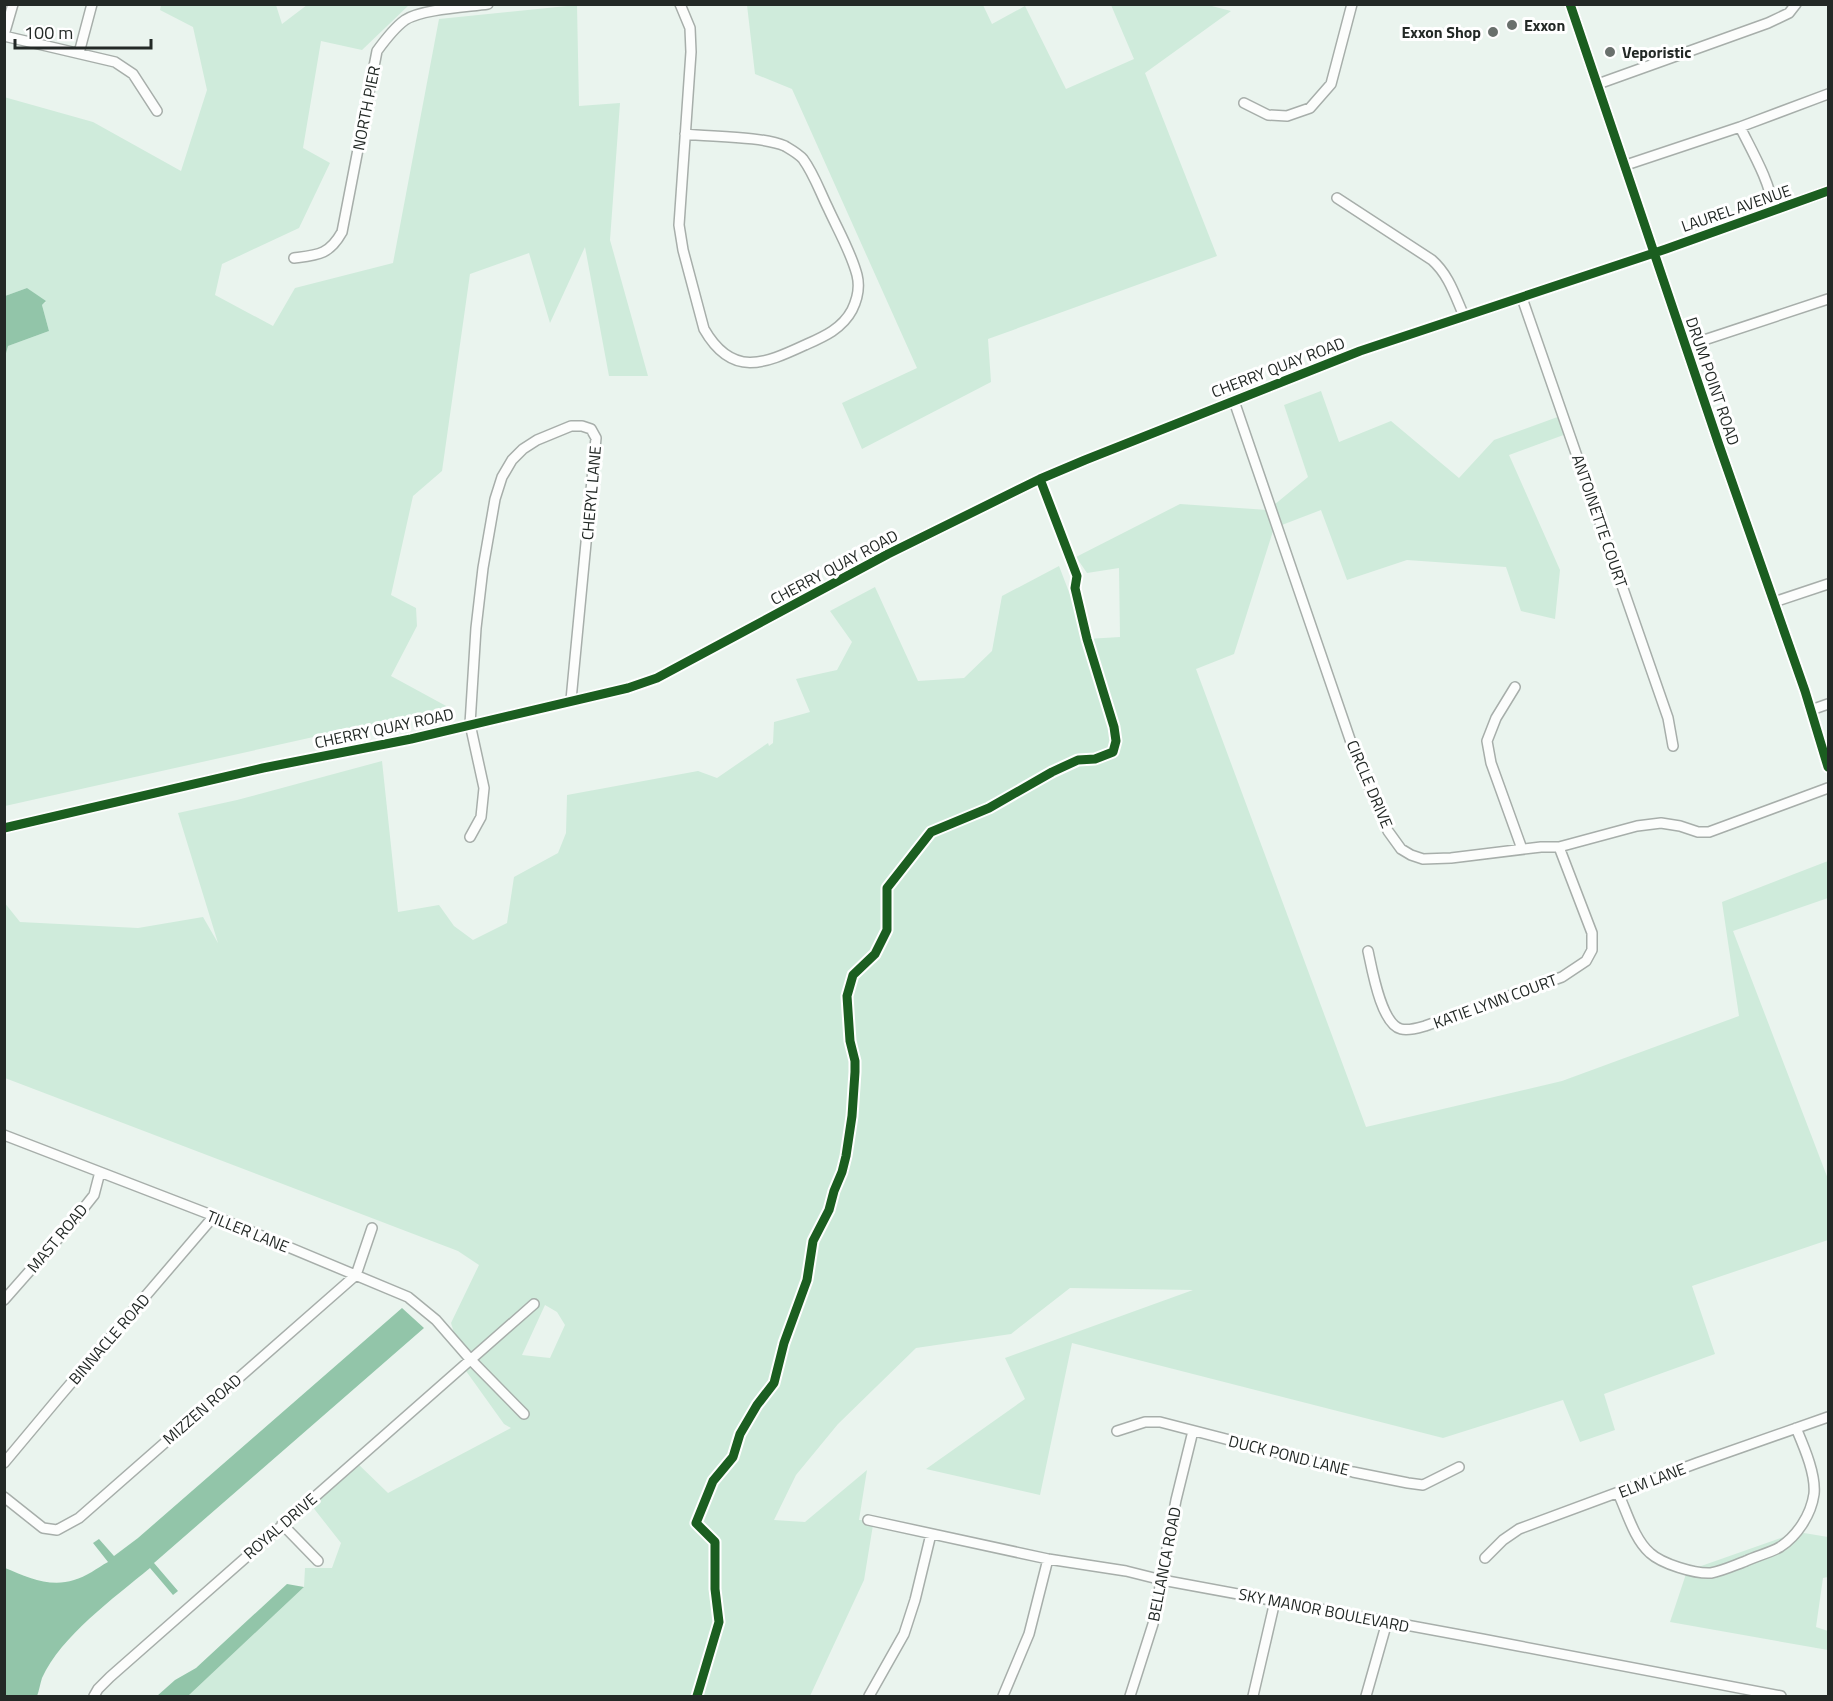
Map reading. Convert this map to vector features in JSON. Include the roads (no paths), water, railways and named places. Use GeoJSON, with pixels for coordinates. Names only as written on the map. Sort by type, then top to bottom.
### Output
{"type":"FeatureCollection","features":[{"type":"Feature","properties":{"kind":"street"},"geometry":{"type":"LineString","coordinates":[[13,4],[4,35],[115,62],[133,74],[157,111]]}},
{"type":"Feature","properties":{"kind":"street"},"geometry":{"type":"LineString","coordinates":[[79,53],[92,4]]}},
{"type":"Feature","properties":{"kind":"street","name":"NORTH PIER"},"geometry":{"type":"LineString","coordinates":[[294,258],[320,254],[335,244],[342,232],[377,51],[406,19],[422,13],[488,4]]}},
{"type":"Feature","properties":{"kind":"street"},"geometry":{"type":"LineString","coordinates":[[680,4],[690,28],[691,52],[680,192],[679,225],[683,250],[704,329],[710,339],[729,357],[741,362],[759,363],[774,360],[829,334],[842,324],[851,311],[858,294],[857,277],[849,253],[802,157],[786,147],[767,141],[685,134]]}},
{"type":"Feature","properties":{"kind":"street"},"geometry":{"type":"LineString","coordinates":[[1244,103],[1268,115],[1287,116],[1310,108],[1330,84],[1353,4]]}},
{"type":"Feature","properties":{"kind":"street","name":"DRUM POINT ROAD"},"geometry":{"type":"LineString","coordinates":[[1570,4],[1811,710],[1828,767]]}},
{"type":"Feature","properties":{"kind":"street"},"geometry":{"type":"LineString","coordinates":[[1598,84],[1768,23],[1789,13],[1796,4]]}},
{"type":"Feature","properties":{"kind":"street"},"geometry":{"type":"LineString","coordinates":[[1626,165],[1740,127],[1828,94]]}},
{"type":"Feature","properties":{"kind":"street"},"geometry":{"type":"LineString","coordinates":[[1740,127],[1766,177],[1774,210]]}},
{"type":"Feature","properties":{"kind":"street","name":"LAUREL AVENUE"},"geometry":{"type":"LineString","coordinates":[[1654,253],[1828,191]]}},
{"type":"Feature","properties":{"kind":"street"},"geometry":{"type":"LineString","coordinates":[[1337,198],[1441,267],[1464,316]]}},
{"type":"Feature","properties":{"kind":"street","name":"CHERRY QUAY ROAD"},"geometry":{"type":"LineString","coordinates":[[4,828],[263,768],[411,739],[628,688],[657,678],[888,554],[1030,483],[1360,351],[1654,253]]}},
{"type":"Feature","properties":{"kind":"street","name":"ANTOINETTE COURT"},"geometry":{"type":"LineString","coordinates":[[1522,298],[1668,718],[1673,746]]}},
{"type":"Feature","properties":{"kind":"street"},"geometry":{"type":"LineString","coordinates":[[1686,346],[1828,299]]}},
{"type":"Feature","properties":{"kind":"street","name":"CIRCLE DRIVE"},"geometry":{"type":"LineString","coordinates":[[1234,401],[1355,754],[1388,831],[1401,849],[1423,859],[1451,858],[1559,847],[1638,826],[1661,823],[1698,832],[1709,832],[1828,788]]}},
{"type":"Feature","properties":{"kind":"street","name":"CHERYL LANE"},"geometry":{"type":"LineString","coordinates":[[470,724],[476,628],[483,568],[495,499],[502,477],[512,460],[537,440],[571,426],[582,426],[591,429],[596,438],[571,700]]}},
{"type":"Feature","properties":{"kind":"street"},"geometry":{"type":"LineString","coordinates":[[1774,602],[1828,584]]}},
{"type":"Feature","properties":{"kind":"street"},"geometry":{"type":"LineString","coordinates":[[1515,687],[1496,718],[1487,741],[1491,763],[1522,849]]}},
{"type":"Feature","properties":{"kind":"street"},"geometry":{"type":"LineString","coordinates":[[1811,710],[1828,704]]}},
{"type":"Feature","properties":{"kind":"street"},"geometry":{"type":"LineString","coordinates":[[470,724],[484,788],[481,817],[470,837]]}},
{"type":"Feature","properties":{"kind":"street","name":"KATIE LYNN COURT"},"geometry":{"type":"LineString","coordinates":[[1368,951],[1377,988],[1388,1017],[1396,1027],[1403,1030],[1425,1026],[1562,977],[1586,961],[1592,950],[1592,933],[1559,847]]}},
{"type":"Feature","properties":{"kind":"street","name":"TILLER LANE"},"geometry":{"type":"LineString","coordinates":[[5,1135],[214,1216],[408,1297],[436,1320],[470,1359],[524,1414]]}},
{"type":"Feature","properties":{"kind":"street","name":"MAST ROAD"},"geometry":{"type":"LineString","coordinates":[[4,1299],[94,1195],[100,1172]]}},
{"type":"Feature","properties":{"kind":"street","name":"BINNACLE ROAD"},"geometry":{"type":"LineString","coordinates":[[4,1463],[214,1216]]}},
{"type":"Feature","properties":{"kind":"street","name":"MIZZEN ROAD"},"geometry":{"type":"LineString","coordinates":[[4,1497],[43,1528],[57,1530],[79,1518],[356,1275],[372,1228]]}},
{"type":"Feature","properties":{"kind":"street"},"geometry":{"type":"LineString","coordinates":[[470,1359],[534,1304]]}},
{"type":"Feature","properties":{"kind":"street","name":"ROYAL DRIVE"},"geometry":{"type":"LineString","coordinates":[[94,1696],[110,1677],[470,1359]]}},
{"type":"Feature","properties":{"kind":"street","name":"ELM LANE"},"geometry":{"type":"LineString","coordinates":[[1485,1558],[1503,1540],[1519,1529],[1828,1417]]}},
{"type":"Feature","properties":{"kind":"street","name":"DUCK POND LANE"},"geometry":{"type":"LineString","coordinates":[[1117,1431],[1144,1422],[1160,1422],[1408,1484],[1423,1485],[1459,1467]]}},
{"type":"Feature","properties":{"kind":"street"},"geometry":{"type":"LineString","coordinates":[[1618,1493],[1640,1542],[1651,1554],[1702,1573],[1712,1573],[1736,1565],[1779,1547],[1804,1522],[1814,1493],[1813,1481],[1804,1447],[1796,1428]]}},
{"type":"Feature","properties":{"kind":"street","name":"BELLANCA ROAD"},"geometry":{"type":"LineString","coordinates":[[1130,1696],[1153,1624],[1176,1500],[1193,1431]]}},
{"type":"Feature","properties":{"kind":"street","name":"SKY MANOR BOULEVARD"},"geometry":{"type":"LineString","coordinates":[[868,1520],[1048,1559],[1126,1571],[1162,1580],[1780,1696]]}},
{"type":"Feature","properties":{"kind":"street"},"geometry":{"type":"LineString","coordinates":[[282,1524],[318,1561]]}},
{"type":"Feature","properties":{"kind":"street"},"geometry":{"type":"LineString","coordinates":[[869,1696],[904,1634],[931,1534]]}},
{"type":"Feature","properties":{"kind":"street"},"geometry":{"type":"LineString","coordinates":[[1003,1696],[1029,1634],[1048,1559]]}},
{"type":"Feature","properties":{"kind":"street"},"geometry":{"type":"LineString","coordinates":[[1253,1696],[1275,1601]]}},
{"type":"Feature","properties":{"kind":"street"},"geometry":{"type":"LineString","coordinates":[[1366,1696],[1387,1622]]}},
{"type":"Feature","properties":{"kind":"place","name":"Exxon"},"geometry":{"type":"Point","coordinates":[1512,25]}},
{"type":"Feature","properties":{"kind":"place","name":"Exxon Shop"},"geometry":{"type":"Point","coordinates":[1493,32]}},
{"type":"Feature","properties":{"kind":"place","name":"Veporistic"},"geometry":{"type":"Point","coordinates":[1610,52]}}]}
